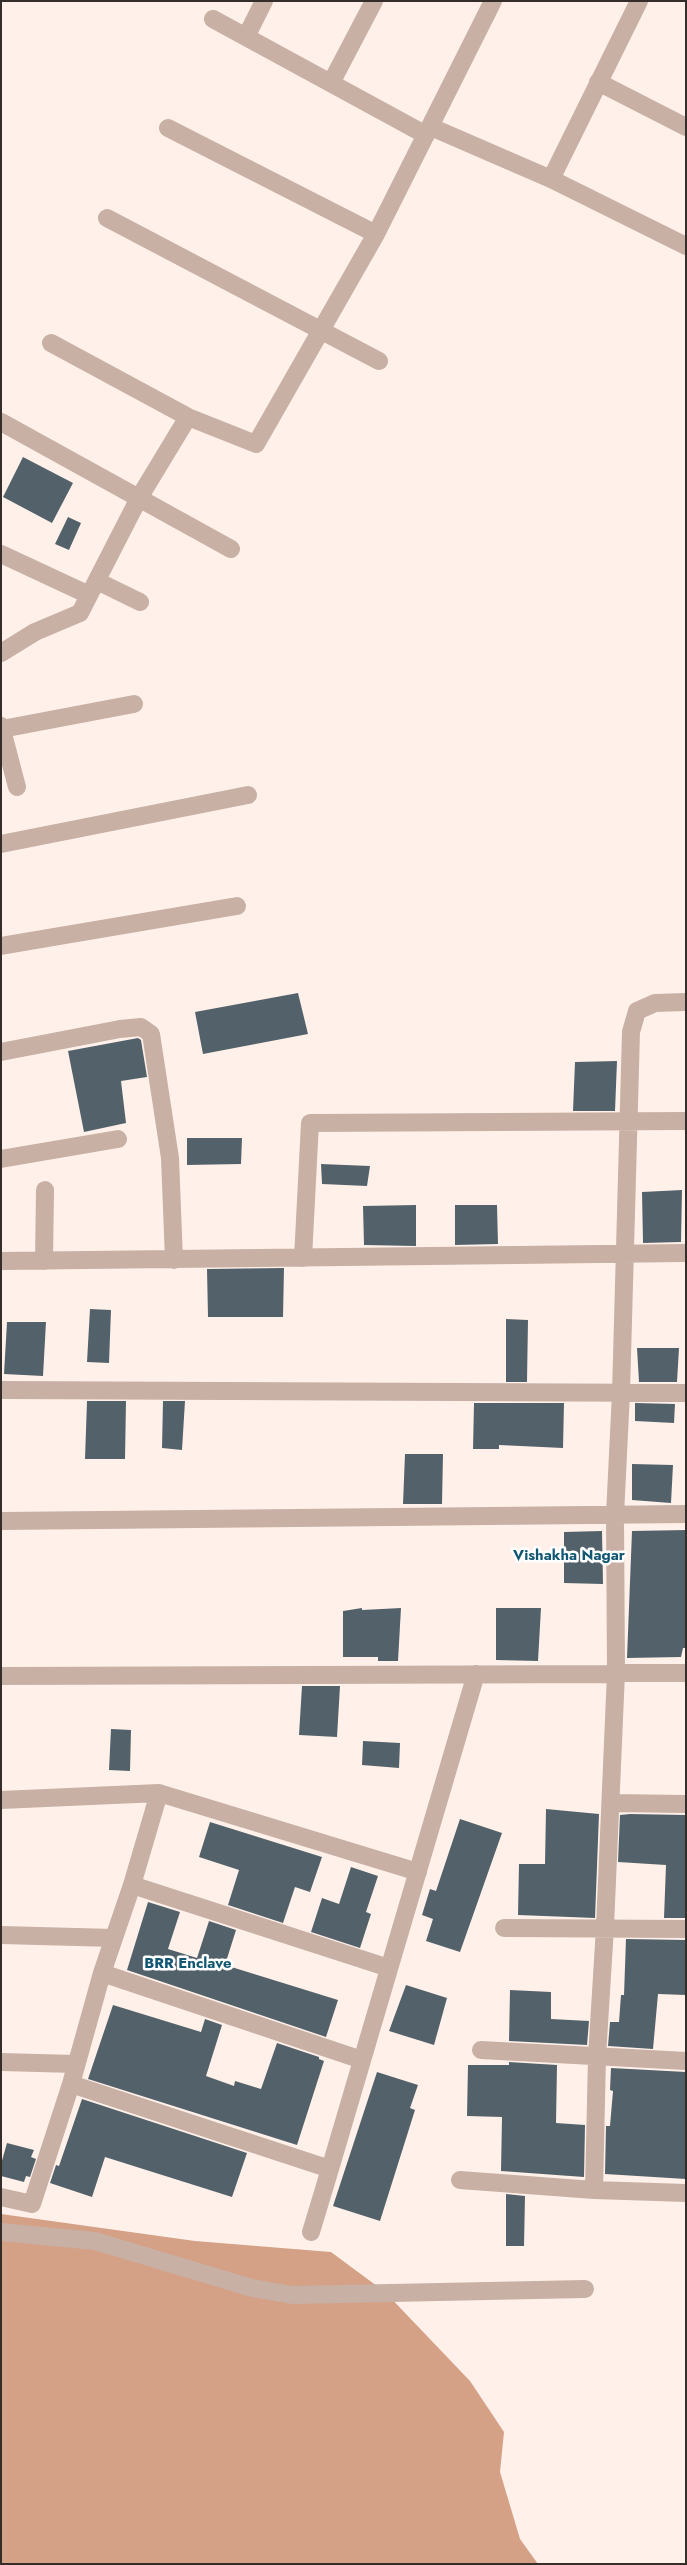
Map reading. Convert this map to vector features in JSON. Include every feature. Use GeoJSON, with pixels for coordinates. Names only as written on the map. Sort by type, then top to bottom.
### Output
{"type":"FeatureCollection","features":[{"type":"Feature","properties":{"kind":"street"},"geometry":{"type":"LineString","coordinates":[[246,36],[264,1]]}},
{"type":"Feature","properties":{"kind":"street"},"geometry":{"type":"LineString","coordinates":[[331,83],[374,1]]}},
{"type":"Feature","properties":{"kind":"street"},"geometry":{"type":"LineString","coordinates":[[51,343],[188,417],[256,444],[376,234],[493,1]]}},
{"type":"Feature","properties":{"kind":"street"},"geometry":{"type":"LineString","coordinates":[[550,179],[639,1]]}},
{"type":"Feature","properties":{"kind":"street"},"geometry":{"type":"LineString","coordinates":[[213,19],[331,83],[428,131],[550,179],[686,246]]}},
{"type":"Feature","properties":{"kind":"street"},"geometry":{"type":"LineString","coordinates":[[598,82],[686,127]]}},
{"type":"Feature","properties":{"kind":"street"},"geometry":{"type":"LineString","coordinates":[[168,128],[376,234]]}},
{"type":"Feature","properties":{"kind":"street"},"geometry":{"type":"LineString","coordinates":[[107,218],[379,362]]}},
{"type":"Feature","properties":{"kind":"street"},"geometry":{"type":"LineString","coordinates":[[1,652],[35,632],[80,613],[139,498],[188,417]]}},
{"type":"Feature","properties":{"kind":"street"},"geometry":{"type":"LineString","coordinates":[[1,422],[231,549]]}},
{"type":"Feature","properties":{"kind":"street"},"geometry":{"type":"LineString","coordinates":[[1,554],[93,588],[140,602]]}},
{"type":"Feature","properties":{"kind":"street"},"geometry":{"type":"LineString","coordinates":[[17,787],[2,727],[134,704]]}},
{"type":"Feature","properties":{"kind":"street"},"geometry":{"type":"LineString","coordinates":[[1,844],[248,795]]}},
{"type":"Feature","properties":{"kind":"street"},"geometry":{"type":"LineString","coordinates":[[1,946],[237,906]]}},
{"type":"Feature","properties":{"kind":"street"},"geometry":{"type":"LineString","coordinates":[[594,2190],[597,2057],[612,1803],[616,1673],[615,1515],[621,1393],[631,1032],[637,1012],[655,1002],[686,1002]]}},
{"type":"Feature","properties":{"kind":"street"},"geometry":{"type":"LineString","coordinates":[[1,1052],[120,1029],[141,1027],[151,1034],[170,1158],[174,1260]]}},
{"type":"Feature","properties":{"kind":"street"},"geometry":{"type":"LineString","coordinates":[[303,1258],[310,1123],[686,1121]]}},
{"type":"Feature","properties":{"kind":"street"},"geometry":{"type":"LineString","coordinates":[[1,1159],[118,1139]]}},
{"type":"Feature","properties":{"kind":"street"},"geometry":{"type":"LineString","coordinates":[[44,1190],[44,1261]]}},
{"type":"Feature","properties":{"kind":"street"},"geometry":{"type":"LineString","coordinates":[[1,1262],[686,1253]]}},
{"type":"Feature","properties":{"kind":"street"},"geometry":{"type":"LineString","coordinates":[[1,1390],[686,1392]]}},
{"type":"Feature","properties":{"kind":"street"},"geometry":{"type":"LineString","coordinates":[[1,1521],[686,1514]]}},
{"type":"Feature","properties":{"kind":"street"},"geometry":{"type":"LineString","coordinates":[[1,1676],[686,1673]]}},
{"type":"Feature","properties":{"kind":"street"},"geometry":{"type":"LineString","coordinates":[[312,2232],[476,1674]]}},
{"type":"Feature","properties":{"kind":"street"},"geometry":{"type":"LineString","coordinates":[[1,1800],[159,1793],[418,1872]]}},
{"type":"Feature","properties":{"kind":"street"},"geometry":{"type":"LineString","coordinates":[[1,2197],[32,2204],[71,2084],[75,2064],[102,1973],[132,1886],[159,1793]]}},
{"type":"Feature","properties":{"kind":"street"},"geometry":{"type":"LineString","coordinates":[[612,1803],[686,1804],[686,1798]]}},
{"type":"Feature","properties":{"kind":"street"},"geometry":{"type":"LineString","coordinates":[[132,1886],[389,1968]]}},
{"type":"Feature","properties":{"kind":"street"},"geometry":{"type":"LineString","coordinates":[[504,1928],[606,1927],[686,1929]]}},
{"type":"Feature","properties":{"kind":"street"},"geometry":{"type":"LineString","coordinates":[[1,1935],[114,1938]]}},
{"type":"Feature","properties":{"kind":"street"},"geometry":{"type":"LineString","coordinates":[[102,1973],[362,2060]]}},
{"type":"Feature","properties":{"kind":"street"},"geometry":{"type":"LineString","coordinates":[[481,2050],[686,2061]]}},
{"type":"Feature","properties":{"kind":"street"},"geometry":{"type":"LineString","coordinates":[[1,2062],[75,2064]]}},
{"type":"Feature","properties":{"kind":"street"},"geometry":{"type":"LineString","coordinates":[[71,2084],[330,2169]]}},
{"type":"Feature","properties":{"kind":"street"},"geometry":{"type":"LineString","coordinates":[[460,2180],[594,2190],[686,2193]]}},
{"type":"Feature","properties":{"kind":"street"},"geometry":{"type":"LineString","coordinates":[[1,2232],[95,2241],[252,2288],[294,2295],[585,2289]]}},
{"type":"Feature","properties":{"kind":"shaded area"},"geometry":{"type":"Polygon","coordinates":[[[1,2214],[195,2241],[331,2252],[385,2292],[470,2381],[504,2432],[500,2472],[520,2539],[538,2564],[1,2564],[1,2214]]]}},
{"type":"Feature","properties":{"kind":"building"},"geometry":{"type":"Polygon","coordinates":[[[23,457],[73,483],[52,523],[3,497],[23,457]]]}},
{"type":"Feature","properties":{"kind":"building"},"geometry":{"type":"Polygon","coordinates":[[[68,517],[81,523],[69,550],[55,544],[68,517]]]}},
{"type":"Feature","properties":{"kind":"building"},"geometry":{"type":"Polygon","coordinates":[[[298,993],[308,1034],[203,1054],[195,1012],[298,993]]]}},
{"type":"Feature","properties":{"kind":"building"},"geometry":{"type":"Polygon","coordinates":[[[138,1038],[141,1040],[147,1077],[121,1081],[126,1123],[84,1132],[68,1051],[138,1038]]]}},
{"type":"Feature","properties":{"kind":"building"},"geometry":{"type":"Polygon","coordinates":[[[617,1061],[615,1111],[573,1111],[575,1062],[617,1061]]]}},
{"type":"Feature","properties":{"kind":"building"},"geometry":{"type":"Polygon","coordinates":[[[187,1138],[242,1138],[241,1164],[187,1165],[187,1138]]]}},
{"type":"Feature","properties":{"kind":"building"},"geometry":{"type":"Polygon","coordinates":[[[321,1164],[370,1166],[367,1186],[322,1184],[321,1164]]]}},
{"type":"Feature","properties":{"kind":"building"},"geometry":{"type":"Polygon","coordinates":[[[682,1190],[681,1242],[643,1243],[642,1192],[682,1190]]]}},
{"type":"Feature","properties":{"kind":"building"},"geometry":{"type":"Polygon","coordinates":[[[416,1205],[416,1246],[364,1245],[363,1206],[416,1205]]]}},
{"type":"Feature","properties":{"kind":"building"},"geometry":{"type":"Polygon","coordinates":[[[455,1205],[497,1205],[498,1244],[455,1245],[455,1205]]]}},
{"type":"Feature","properties":{"kind":"building"},"geometry":{"type":"Polygon","coordinates":[[[284,1268],[283,1317],[208,1317],[207,1269],[284,1268]]]}},
{"type":"Feature","properties":{"kind":"building"},"geometry":{"type":"Polygon","coordinates":[[[90,1309],[111,1310],[109,1363],[87,1362],[90,1309]]]}},
{"type":"Feature","properties":{"kind":"building"},"geometry":{"type":"Polygon","coordinates":[[[506,1319],[528,1320],[527,1382],[506,1382],[506,1319]]]}},
{"type":"Feature","properties":{"kind":"building"},"geometry":{"type":"Polygon","coordinates":[[[7,1322],[46,1322],[43,1376],[4,1374],[7,1322]]]}},
{"type":"Feature","properties":{"kind":"building"},"geometry":{"type":"Polygon","coordinates":[[[637,1348],[679,1348],[677,1382],[639,1382],[637,1348]]]}},
{"type":"Feature","properties":{"kind":"building"},"geometry":{"type":"Polygon","coordinates":[[[87,1401],[126,1401],[125,1459],[85,1459],[87,1401]]]}},
{"type":"Feature","properties":{"kind":"building"},"geometry":{"type":"Polygon","coordinates":[[[163,1401],[185,1401],[182,1450],[162,1448],[163,1401]]]}},
{"type":"Feature","properties":{"kind":"building"},"geometry":{"type":"Polygon","coordinates":[[[474,1403],[564,1403],[563,1448],[499,1445],[499,1449],[473,1449],[474,1403]]]}},
{"type":"Feature","properties":{"kind":"building"},"geometry":{"type":"Polygon","coordinates":[[[635,1403],[675,1404],[674,1423],[635,1421],[635,1403]]]}},
{"type":"Feature","properties":{"kind":"building"},"geometry":{"type":"Polygon","coordinates":[[[405,1454],[443,1454],[442,1504],[403,1504],[405,1454]]]}},
{"type":"Feature","properties":{"kind":"building"},"geometry":{"type":"Polygon","coordinates":[[[632,1464],[673,1465],[671,1503],[632,1500],[632,1464]]]}},
{"type":"Feature","properties":{"kind":"building"},"geometry":{"type":"Polygon","coordinates":[[[686,1530],[686,1648],[683,1648],[681,1657],[627,1658],[632,1531],[686,1530]]]}},
{"type":"Feature","properties":{"kind":"building"},"geometry":{"type":"Polygon","coordinates":[[[602,1531],[603,1584],[564,1583],[564,1532],[602,1531]]]}},
{"type":"Feature","properties":{"kind":"building"},"geometry":{"type":"Polygon","coordinates":[[[362,1608],[362,1610],[401,1608],[398,1661],[378,1661],[378,1657],[343,1657],[343,1611],[362,1608]]]}},
{"type":"Feature","properties":{"kind":"building"},"geometry":{"type":"Polygon","coordinates":[[[496,1608],[541,1608],[538,1661],[496,1660],[496,1608]]]}},
{"type":"Feature","properties":{"kind":"building"},"geometry":{"type":"Polygon","coordinates":[[[302,1686],[340,1686],[337,1737],[299,1735],[302,1686]]]}},
{"type":"Feature","properties":{"kind":"building"},"geometry":{"type":"Polygon","coordinates":[[[111,1729],[131,1730],[130,1771],[109,1770],[111,1729]]]}},
{"type":"Feature","properties":{"kind":"building"},"geometry":{"type":"Polygon","coordinates":[[[363,1741],[400,1743],[399,1768],[362,1765],[363,1741]]]}},
{"type":"Feature","properties":{"kind":"building"},"geometry":{"type":"Polygon","coordinates":[[[546,1809],[599,1814],[595,1918],[518,1915],[519,1864],[545,1864],[546,1809]]]}},
{"type":"Feature","properties":{"kind":"building"},"geometry":{"type":"Polygon","coordinates":[[[620,1815],[686,1815],[686,1918],[664,1918],[666,1865],[618,1862],[620,1815]]]}},
{"type":"Feature","properties":{"kind":"building"},"geometry":{"type":"Polygon","coordinates":[[[460,1819],[502,1833],[460,1952],[426,1941],[433,1919],[422,1915],[430,1889],[436,1891],[460,1819]]]}},
{"type":"Feature","properties":{"kind":"building"},"geometry":{"type":"Polygon","coordinates":[[[210,1822],[322,1857],[310,1892],[295,1887],[283,1923],[228,1905],[239,1870],[199,1857],[210,1822]]]}},
{"type":"Feature","properties":{"kind":"building"},"geometry":{"type":"Polygon","coordinates":[[[351,1867],[378,1876],[366,1912],[371,1914],[360,1948],[311,1932],[322,1898],[339,1904],[351,1867]]]}},
{"type":"Feature","properties":{"kind":"building"},"geometry":{"type":"Polygon","coordinates":[[[148,1902],[180,1912],[168,1949],[197,1958],[209,1921],[236,1930],[225,1965],[338,2000],[326,2037],[127,1970],[148,1902]]]}},
{"type":"Feature","properties":{"kind":"building"},"geometry":{"type":"Polygon","coordinates":[[[626,1939],[686,1940],[686,1995],[658,1994],[653,2049],[608,2046],[610,2022],[619,2022],[621,1995],[624,1995],[626,1939]]]}},
{"type":"Feature","properties":{"kind":"building"},"geometry":{"type":"Polygon","coordinates":[[[406,1985],[447,1998],[434,2045],[389,2031],[406,1985]]]}},
{"type":"Feature","properties":{"kind":"building"},"geometry":{"type":"Polygon","coordinates":[[[510,1990],[551,1992],[551,2019],[589,2021],[587,2045],[509,2041],[510,1990]]]}},
{"type":"Feature","properties":{"kind":"building"},"geometry":{"type":"Polygon","coordinates":[[[113,2005],[201,2032],[205,2019],[222,2025],[206,2076],[234,2086],[235,2081],[261,2089],[277,2043],[319,2057],[319,2059],[324,2061],[297,2145],[88,2079],[113,2005]]]}},
{"type":"Feature","properties":{"kind":"building"},"geometry":{"type":"Polygon","coordinates":[[[509,2062],[557,2065],[556,2123],[585,2125],[584,2177],[501,2171],[502,2117],[467,2116],[468,2065],[509,2065],[509,2062]]]}},
{"type":"Feature","properties":{"kind":"building"},"geometry":{"type":"Polygon","coordinates":[[[611,2068],[686,2072],[686,2179],[605,2174],[606,2126],[610,2126],[613,2091],[610,2090],[611,2068]]]}},
{"type":"Feature","properties":{"kind":"building"},"geometry":{"type":"Polygon","coordinates":[[[377,2072],[418,2085],[410,2108],[415,2110],[380,2221],[333,2206],[377,2072]]]}},
{"type":"Feature","properties":{"kind":"building"},"geometry":{"type":"Polygon","coordinates":[[[82,2099],[247,2153],[232,2197],[105,2157],[92,2197],[50,2183],[56,2165],[59,2166],[82,2099]]]}},
{"type":"Feature","properties":{"kind":"building"},"geometry":{"type":"Polygon","coordinates":[[[7,2143],[34,2150],[31,2157],[36,2159],[30,2177],[26,2176],[24,2182],[1,2176],[1,2164],[7,2143]]]}},
{"type":"Feature","properties":{"kind":"building"},"geometry":{"type":"Polygon","coordinates":[[[506,2194],[525,2196],[524,2246],[506,2246],[506,2194]]]}},
{"type":"Feature","properties":{"kind":"district","name":"Vishakha Nagar"},"geometry":{"type":"Point","coordinates":[569,1556]}},
{"type":"Feature","properties":{"kind":"district","name":"BRR Enclave"},"geometry":{"type":"Point","coordinates":[188,1964]}}]}
